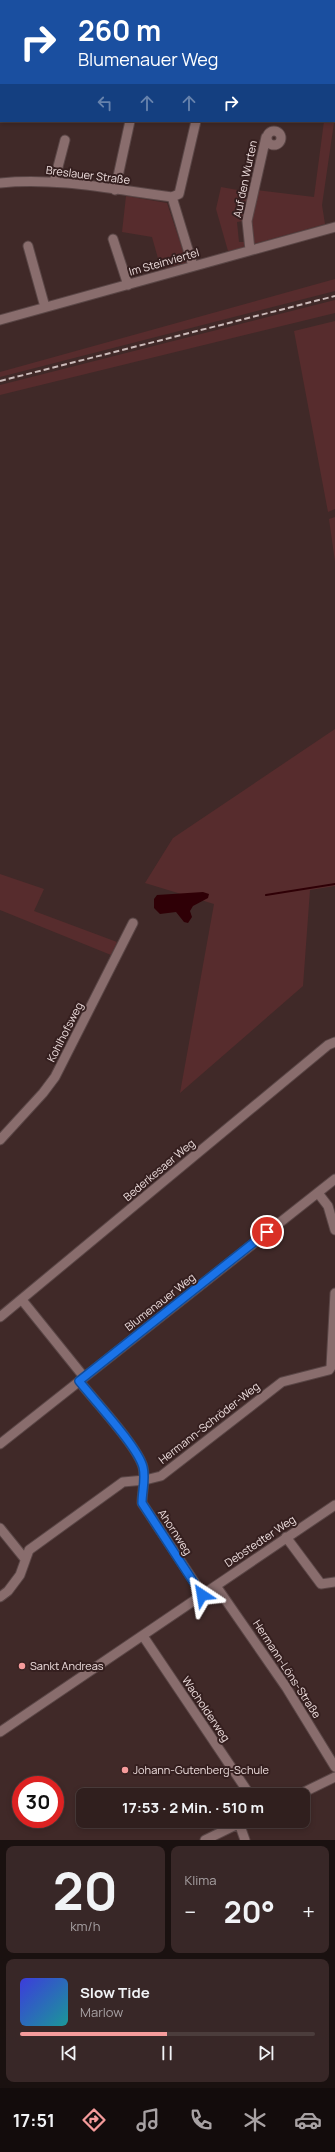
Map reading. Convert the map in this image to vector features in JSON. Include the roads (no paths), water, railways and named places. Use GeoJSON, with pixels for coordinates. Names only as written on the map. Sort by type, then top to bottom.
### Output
{"type":"FeatureCollection","features":[{"type":"Feature","properties":{"kind":"street"},"geometry":{"type":"LineString","coordinates":[[114,190],[130,122]]}},
{"type":"Feature","properties":{"kind":"street"},"geometry":{"type":"LineString","coordinates":[[194,266],[172,197],[179,194],[196,122]]}},
{"type":"Feature","properties":{"kind":"street","name":"Auf den Wurten"},"geometry":{"type":"LineString","coordinates":[[250,250],[247,221],[266,137]]}},
{"type":"Feature","properties":{"kind":"street"},"geometry":{"type":"LineString","coordinates":[[54,182],[65,140]]}},
{"type":"Feature","properties":{"kind":"street","name":"Breslauer Straße"},"geometry":{"type":"LineString","coordinates":[[0,183],[54,182],[172,197]]}},
{"type":"Feature","properties":{"kind":"street","name":"Im Steinviertel"},"geometry":{"type":"LineString","coordinates":[[0,320],[335,227]]}},
{"type":"Feature","properties":{"kind":"street"},"geometry":{"type":"LineString","coordinates":[[113,239],[128,284]]}},
{"type":"Feature","properties":{"kind":"street"},"geometry":{"type":"LineString","coordinates":[[28,246],[45,308]]}},
{"type":"Feature","properties":{"kind":"street","name":"Kohlhofsweg"},"geometry":{"type":"LineString","coordinates":[[0,1140],[43,1093],[55,1077],[133,923]]}},
{"type":"Feature","properties":{"kind":"street","name":"Bederkesaer Weg"},"geometry":{"type":"LineString","coordinates":[[0,1317],[328,1045],[335,1042]]}},
{"type":"Feature","properties":{"kind":"street","name":"Blumenauer Weg"},"geometry":{"type":"LineString","coordinates":[[0,1444],[335,1179]]}},
{"type":"Feature","properties":{"kind":"street"},"geometry":{"type":"LineString","coordinates":[[318,1192],[328,1206],[335,1230]]}},
{"type":"Feature","properties":{"kind":"street","name":"Hermann-Schröder-Weg"},"geometry":{"type":"LineString","coordinates":[[0,1597],[8,1591],[20,1575],[29,1550],[123,1482],[145,1480],[161,1476],[282,1382],[329,1370],[331,1367],[335,1293]]}},
{"type":"Feature","properties":{"kind":"street","name":"Ahornweg"},"geometry":{"type":"LineString","coordinates":[[22,1300],[140,1456],[145,1480],[142,1491],[142,1503],[202,1595]]}},
{"type":"Feature","properties":{"kind":"street","name":"Debstedter Weg"},"geometry":{"type":"LineString","coordinates":[[0,1732],[335,1504]]}},
{"type":"Feature","properties":{"kind":"street"},"geometry":{"type":"LineString","coordinates":[[0,1528],[25,1559]]}},
{"type":"Feature","properties":{"kind":"street"},"geometry":{"type":"LineString","coordinates":[[286,1537],[321,1584],[335,1582]]}},
{"type":"Feature","properties":{"kind":"street","name":"Hermann-Löns-Straße"},"geometry":{"type":"LineString","coordinates":[[216,1586],[286,1687],[335,1767]]}},
{"type":"Feature","properties":{"kind":"street","name":"Wacholderweg"},"geometry":{"type":"LineString","coordinates":[[143,1636],[245,1788]]}},
{"type":"Feature","properties":{"kind":"street"},"geometry":{"type":"LineString","coordinates":[[310,1789],[335,1777]]}},
{"type":"Feature","properties":{"kind":"street"},"geometry":{"type":"LineString","coordinates":[[205,1840],[230,1828]]}},
{"type":"Feature","properties":{"kind":"street"},"geometry":{"type":"LineString","coordinates":[[243,1828],[245,1840]]}},
{"type":"Feature","properties":{"kind":"waterway"},"geometry":{"type":"LineString","coordinates":[[266,895],[335,884]]}},
{"type":"Feature","properties":{"kind":"railway"},"geometry":{"type":"LineString","coordinates":[[0,381],[335,296]]}},
{"type":"Feature","properties":{"kind":"place","name":"Sankt Andreas"},"geometry":{"type":"Point","coordinates":[22,1666]}},
{"type":"Feature","properties":{"kind":"place","name":"Johann-Gutenberg-Schule"},"geometry":{"type":"Point","coordinates":[125,1770]}}]}
